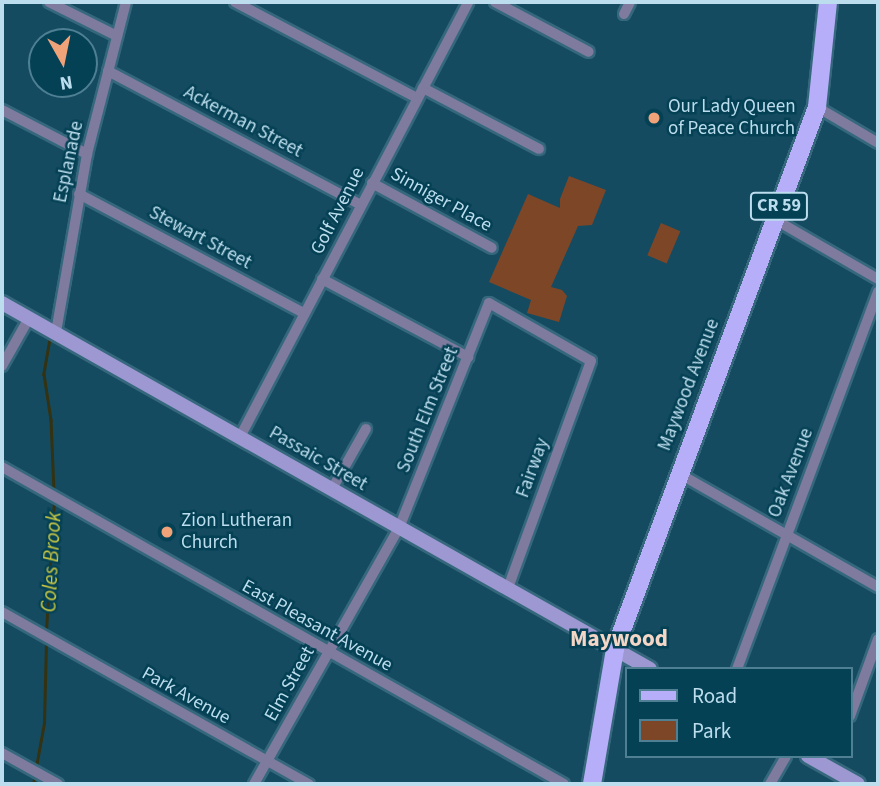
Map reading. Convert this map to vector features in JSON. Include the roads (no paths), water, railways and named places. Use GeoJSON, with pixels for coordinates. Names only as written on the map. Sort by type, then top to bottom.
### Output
{"type":"FeatureCollection","features":[{"type":"Feature","properties":{"kind":"main road","name":"Maywood Avenue"},"geometry":{"type":"LineString","coordinates":[[592,784],[615,649],[678,473],[817,107],[828,2]]}},
{"type":"Feature","properties":{"kind":"main road","name":"Passaic Street"},"geometry":{"type":"LineString","coordinates":[[2,303],[646,667]]}},
{"type":"Feature","properties":{"kind":"main road"},"geometry":{"type":"LineString","coordinates":[[815,758],[833,763],[858,784]]}},
{"type":"Feature","properties":{"kind":"street"},"geometry":{"type":"LineString","coordinates":[[49,2],[117,36]]}},
{"type":"Feature","properties":{"kind":"street","name":"Esplanade"},"geometry":{"type":"LineString","coordinates":[[56,332],[87,154],[125,2]]}},
{"type":"Feature","properties":{"kind":"street"},"geometry":{"type":"LineString","coordinates":[[235,2],[539,149]]}},
{"type":"Feature","properties":{"kind":"street","name":"Golf Avenue"},"geometry":{"type":"LineString","coordinates":[[240,436],[468,2]]}},
{"type":"Feature","properties":{"kind":"street"},"geometry":{"type":"LineString","coordinates":[[495,2],[589,52]]}},
{"type":"Feature","properties":{"kind":"street"},"geometry":{"type":"LineString","coordinates":[[624,14],[630,2]]}},
{"type":"Feature","properties":{"kind":"street","name":"Ackerman Street"},"geometry":{"type":"LineString","coordinates":[[108,71],[361,205]]}},
{"type":"Feature","properties":{"kind":"street"},"geometry":{"type":"LineString","coordinates":[[817,107],[878,143]]}},
{"type":"Feature","properties":{"kind":"street"},"geometry":{"type":"LineString","coordinates":[[2,110],[87,154]]}},
{"type":"Feature","properties":{"kind":"street","name":"Sinniger Place"},"geometry":{"type":"LineString","coordinates":[[372,183],[492,248]]}},
{"type":"Feature","properties":{"kind":"street","name":"Stewart Street"},"geometry":{"type":"LineString","coordinates":[[79,194],[304,313]]}},
{"type":"Feature","properties":{"kind":"street"},"geometry":{"type":"LineString","coordinates":[[774,219],[878,279]]}},
{"type":"Feature","properties":{"kind":"street"},"geometry":{"type":"LineString","coordinates":[[322,279],[468,357]]}},
{"type":"Feature","properties":{"kind":"street","name":"Oak Avenue"},"geometry":{"type":"LineString","coordinates":[[738,667],[878,291]]}},
{"type":"Feature","properties":{"kind":"street","name":"South Elm Street"},"geometry":{"type":"LineString","coordinates":[[399,528],[489,303],[591,361]]}},
{"type":"Feature","properties":{"kind":"street"},"geometry":{"type":"LineString","coordinates":[[2,366],[29,318]]}},
{"type":"Feature","properties":{"kind":"street","name":"Fairway"},"geometry":{"type":"LineString","coordinates":[[508,588],[591,361]]}},
{"type":"Feature","properties":{"kind":"street"},"geometry":{"type":"LineString","coordinates":[[332,489],[366,429]]}},
{"type":"Feature","properties":{"kind":"street","name":"East Pleasant Avenue"},"geometry":{"type":"LineString","coordinates":[[2,467],[564,784]]}},
{"type":"Feature","properties":{"kind":"street"},"geometry":{"type":"LineString","coordinates":[[678,473],[878,587]]}},
{"type":"Feature","properties":{"kind":"street","name":"Elm Street"},"geometry":{"type":"LineString","coordinates":[[254,784],[399,528]]}},
{"type":"Feature","properties":{"kind":"street","name":"Park Avenue"},"geometry":{"type":"LineString","coordinates":[[2,612],[309,784]]}},
{"type":"Feature","properties":{"kind":"street"},"geometry":{"type":"LineString","coordinates":[[852,710],[878,639]]}},
{"type":"Feature","properties":{"kind":"street"},"geometry":{"type":"LineString","coordinates":[[2,753],[58,784]]}},
{"type":"Feature","properties":{"kind":"street"},"geometry":{"type":"LineString","coordinates":[[770,784],[785,758]]}},
{"type":"Feature","properties":{"kind":"waterway","name":"Coles Brook"},"geometry":{"type":"LineString","coordinates":[[50,339],[44,374],[51,420],[54,492]]}},
{"type":"Feature","properties":{"kind":"waterway","name":"Coles Brook"},"geometry":{"type":"LineString","coordinates":[[46,631],[54,502]]}},
{"type":"Feature","properties":{"kind":"waterway","name":"Coles Brook"},"geometry":{"type":"LineString","coordinates":[[36,767],[44,723],[46,642]]}},
{"type":"Feature","properties":{"kind":"waterway","name":"Coles Brook"},"geometry":{"type":"LineString","coordinates":[[33,784],[35,774]]}},
{"type":"Feature","properties":{"kind":"place","name":"Our Lady Queen of Peace Church"},"geometry":{"type":"Point","coordinates":[654,118]}},
{"type":"Feature","properties":{"kind":"place","name":"Zion Lutheran Church"},"geometry":{"type":"Point","coordinates":[167,532]}},
{"type":"Feature","properties":{"kind":"district","name":"Maywood"},"geometry":{"type":"Point","coordinates":[619,639]}}]}
